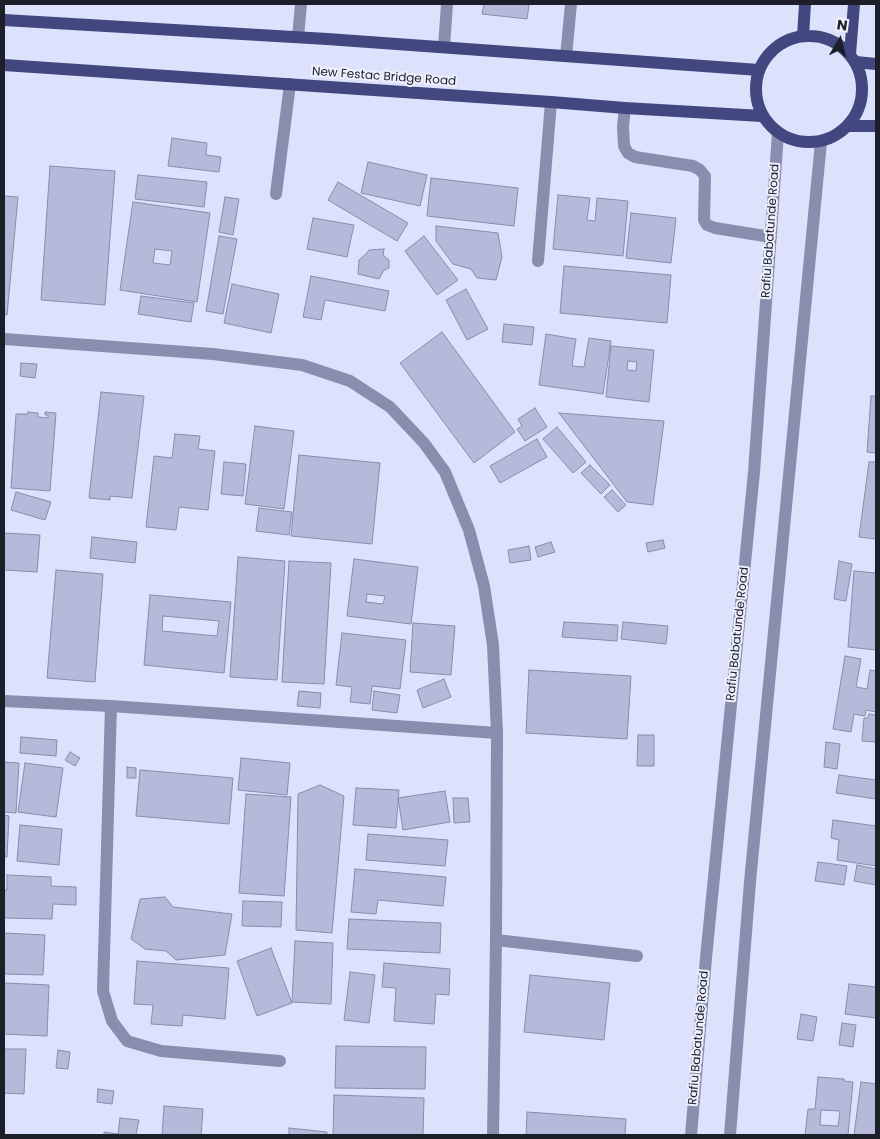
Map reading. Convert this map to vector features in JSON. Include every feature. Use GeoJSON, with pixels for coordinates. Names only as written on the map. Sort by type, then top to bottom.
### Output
{"type":"FeatureCollection","features":[{"type":"Feature","properties":{"kind":"main road"},"geometry":{"type":"LineString","coordinates":[[803,36],[805,4]]}},
{"type":"Feature","properties":{"kind":"main road"},"geometry":{"type":"LineString","coordinates":[[854,4],[853,58],[863,83],[861,106],[849,126],[836,136],[821,142],[806,143],[791,140],[778,133],[762,116],[755,93],[759,70],[769,53],[785,42],[803,36],[820,37],[836,43],[853,58],[876,64]]}},
{"type":"Feature","properties":{"kind":"main road"},"geometry":{"type":"LineString","coordinates":[[4,20],[298,37],[759,70]]}},
{"type":"Feature","properties":{"kind":"main road","name":"New Festac Bridge Road"},"geometry":{"type":"LineString","coordinates":[[4,65],[762,116]]}},
{"type":"Feature","properties":{"kind":"main road"},"geometry":{"type":"LineString","coordinates":[[849,126],[876,126]]}},
{"type":"Feature","properties":{"kind":"street"},"geometry":{"type":"LineString","coordinates":[[298,37],[301,4]]}},
{"type":"Feature","properties":{"kind":"street"},"geometry":{"type":"LineString","coordinates":[[444,47],[448,4]]}},
{"type":"Feature","properties":{"kind":"street"},"geometry":{"type":"LineString","coordinates":[[566,56],[572,4]]}},
{"type":"Feature","properties":{"kind":"street"},"geometry":{"type":"LineString","coordinates":[[276,194],[290,84]]}},
{"type":"Feature","properties":{"kind":"street"},"geometry":{"type":"LineString","coordinates":[[538,261],[551,102]]}},
{"type":"Feature","properties":{"kind":"street"},"geometry":{"type":"LineString","coordinates":[[624,108],[624,146],[628,153],[635,157],[693,166],[705,176],[704,220],[707,224],[715,228],[770,237]]}},
{"type":"Feature","properties":{"kind":"street","name":"Rafiu Babatunde Road"},"geometry":{"type":"LineString","coordinates":[[691,1135],[707,948],[754,472],[778,133]]}},
{"type":"Feature","properties":{"kind":"street"},"geometry":{"type":"LineString","coordinates":[[730,1135],[750,882],[821,142]]}},
{"type":"Feature","properties":{"kind":"street"},"geometry":{"type":"LineString","coordinates":[[4,338],[213,354],[302,364],[350,381],[390,407],[424,443],[445,472],[469,530],[484,586],[493,645],[497,733],[493,1135]]}},
{"type":"Feature","properties":{"kind":"street"},"geometry":{"type":"LineString","coordinates":[[4,701],[111,706],[497,733]]}},
{"type":"Feature","properties":{"kind":"street"},"geometry":{"type":"LineString","coordinates":[[111,706],[103,990],[112,1021],[127,1041],[160,1051],[280,1061]]}},
{"type":"Feature","properties":{"kind":"street"},"geometry":{"type":"LineString","coordinates":[[496,940],[637,956]]}},
{"type":"Feature","properties":{"kind":"building"},"geometry":{"type":"Polygon","coordinates":[[[484,4],[529,5],[527,19],[482,14],[484,4]]]}},
{"type":"Feature","properties":{"kind":"building"},"geometry":{"type":"Polygon","coordinates":[[[172,138],[207,143],[206,155],[221,157],[219,172],[168,166],[172,138]]]}},
{"type":"Feature","properties":{"kind":"building"},"geometry":{"type":"Polygon","coordinates":[[[368,162],[427,175],[420,206],[361,193],[368,162]]]}},
{"type":"Feature","properties":{"kind":"building"},"geometry":{"type":"Polygon","coordinates":[[[50,166],[115,171],[105,305],[41,300],[50,166]]]}},
{"type":"Feature","properties":{"kind":"building"},"geometry":{"type":"Polygon","coordinates":[[[138,175],[207,182],[204,207],[135,199],[138,175]]]}},
{"type":"Feature","properties":{"kind":"building"},"geometry":{"type":"Polygon","coordinates":[[[431,178],[518,188],[514,226],[427,216],[431,178]]]}},
{"type":"Feature","properties":{"kind":"building"},"geometry":{"type":"Polygon","coordinates":[[[338,182],[408,223],[397,241],[328,200],[338,182]]]}},
{"type":"Feature","properties":{"kind":"building"},"geometry":{"type":"Polygon","coordinates":[[[558,195],[590,198],[587,220],[595,221],[597,198],[628,201],[623,256],[553,249],[558,195]]]}},
{"type":"Feature","properties":{"kind":"building"},"geometry":{"type":"Polygon","coordinates":[[[4,196],[18,197],[7,315],[4,315],[4,196]]]}},
{"type":"Feature","properties":{"kind":"building"},"geometry":{"type":"Polygon","coordinates":[[[225,197],[239,199],[233,235],[219,232],[225,197]]]}},
{"type":"Feature","properties":{"kind":"building"},"geometry":{"type":"Polygon","coordinates":[[[133,202],[210,213],[197,302],[120,290],[133,202]],[[155,249],[153,263],[170,265],[172,251],[155,249]]]}},
{"type":"Feature","properties":{"kind":"building"},"geometry":{"type":"Polygon","coordinates":[[[631,213],[676,218],[671,263],[626,258],[631,213]]]}},
{"type":"Feature","properties":{"kind":"building"},"geometry":{"type":"Polygon","coordinates":[[[313,218],[354,225],[347,257],[307,249],[313,218]]]}},
{"type":"Feature","properties":{"kind":"building"},"geometry":{"type":"Polygon","coordinates":[[[436,226],[498,233],[502,257],[496,280],[477,278],[471,269],[453,264],[436,241],[436,226]]]}},
{"type":"Feature","properties":{"kind":"building"},"geometry":{"type":"Polygon","coordinates":[[[219,236],[237,239],[223,314],[206,311],[219,236]]]}},
{"type":"Feature","properties":{"kind":"building"},"geometry":{"type":"Polygon","coordinates":[[[424,236],[458,280],[437,295],[405,251],[424,236]]]}},
{"type":"Feature","properties":{"kind":"building"},"geometry":{"type":"Polygon","coordinates":[[[384,249],[383,255],[389,260],[389,268],[384,270],[379,279],[358,274],[359,260],[369,250],[384,249]]]}},
{"type":"Feature","properties":{"kind":"building"},"geometry":{"type":"Polygon","coordinates":[[[564,266],[671,275],[667,323],[560,313],[564,266]]]}},
{"type":"Feature","properties":{"kind":"building"},"geometry":{"type":"Polygon","coordinates":[[[311,276],[389,291],[385,311],[325,300],[321,320],[303,317],[311,276]]]}},
{"type":"Feature","properties":{"kind":"building"},"geometry":{"type":"Polygon","coordinates":[[[232,284],[279,294],[271,333],[224,323],[232,284]]]}},
{"type":"Feature","properties":{"kind":"building"},"geometry":{"type":"Polygon","coordinates":[[[466,289],[488,329],[467,340],[446,300],[466,289]]]}},
{"type":"Feature","properties":{"kind":"building"},"geometry":{"type":"Polygon","coordinates":[[[141,296],[194,303],[191,322],[138,314],[141,296]]]}},
{"type":"Feature","properties":{"kind":"building"},"geometry":{"type":"Polygon","coordinates":[[[504,324],[534,327],[532,345],[502,342],[504,324]]]}},
{"type":"Feature","properties":{"kind":"building"},"geometry":{"type":"Polygon","coordinates":[[[442,332],[515,432],[474,463],[400,363],[442,332]]]}},
{"type":"Feature","properties":{"kind":"building"},"geometry":{"type":"Polygon","coordinates":[[[546,334],[576,339],[572,366],[584,367],[589,338],[611,341],[603,394],[539,385],[546,334]]]}},
{"type":"Feature","properties":{"kind":"building"},"geometry":{"type":"Polygon","coordinates":[[[611,346],[654,350],[649,402],[606,397],[611,346]],[[628,361],[627,370],[636,371],[637,362],[628,361]]]}},
{"type":"Feature","properties":{"kind":"building"},"geometry":{"type":"Polygon","coordinates":[[[21,363],[37,364],[35,378],[20,376],[21,363]]]}},
{"type":"Feature","properties":{"kind":"building"},"geometry":{"type":"Polygon","coordinates":[[[101,392],[144,396],[132,498],[110,496],[110,500],[89,498],[101,392]]]}},
{"type":"Feature","properties":{"kind":"building"},"geometry":{"type":"Polygon","coordinates":[[[871,396],[876,396],[876,453],[867,452],[871,396]]]}},
{"type":"Feature","properties":{"kind":"building"},"geometry":{"type":"Polygon","coordinates":[[[535,408],[547,427],[525,441],[517,429],[522,426],[518,419],[535,408]]]}},
{"type":"Feature","properties":{"kind":"building"},"geometry":{"type":"Polygon","coordinates":[[[28,412],[38,413],[38,417],[48,418],[45,412],[56,413],[50,491],[11,488],[16,414],[28,414],[28,412]]]}},
{"type":"Feature","properties":{"kind":"building"},"geometry":{"type":"Polygon","coordinates":[[[559,413],[664,421],[653,505],[627,502],[559,413]]]}},
{"type":"Feature","properties":{"kind":"building"},"geometry":{"type":"Polygon","coordinates":[[[255,426],[294,431],[284,509],[245,504],[255,426]]]}},
{"type":"Feature","properties":{"kind":"building"},"geometry":{"type":"Polygon","coordinates":[[[557,427],[586,462],[573,473],[543,439],[557,427]]]}},
{"type":"Feature","properties":{"kind":"building"},"geometry":{"type":"Polygon","coordinates":[[[175,434],[200,436],[198,449],[215,451],[208,510],[179,507],[176,530],[146,527],[154,456],[172,458],[175,434]]]}},
{"type":"Feature","properties":{"kind":"building"},"geometry":{"type":"Polygon","coordinates":[[[537,439],[547,457],[500,483],[490,466],[537,439]]]}},
{"type":"Feature","properties":{"kind":"building"},"geometry":{"type":"Polygon","coordinates":[[[299,455],[380,463],[372,544],[291,536],[299,455]]]}},
{"type":"Feature","properties":{"kind":"building"},"geometry":{"type":"Polygon","coordinates":[[[224,462],[246,464],[243,496],[221,494],[224,462]]]}},
{"type":"Feature","properties":{"kind":"building"},"geometry":{"type":"Polygon","coordinates":[[[869,462],[876,462],[876,539],[859,537],[869,462]]]}},
{"type":"Feature","properties":{"kind":"building"},"geometry":{"type":"Polygon","coordinates":[[[590,465],[610,485],[601,494],[581,473],[590,465]]]}},
{"type":"Feature","properties":{"kind":"building"},"geometry":{"type":"Polygon","coordinates":[[[612,490],[626,505],[618,512],[604,497],[612,490]]]}},
{"type":"Feature","properties":{"kind":"building"},"geometry":{"type":"Polygon","coordinates":[[[16,492],[51,502],[45,520],[11,510],[16,492]]]}},
{"type":"Feature","properties":{"kind":"building"},"geometry":{"type":"Polygon","coordinates":[[[259,508],[292,512],[289,535],[256,531],[259,508]]]}},
{"type":"Feature","properties":{"kind":"building"},"geometry":{"type":"Polygon","coordinates":[[[4,533],[40,535],[37,572],[4,570],[4,533]]]}},
{"type":"Feature","properties":{"kind":"building"},"geometry":{"type":"Polygon","coordinates":[[[92,537],[137,542],[135,563],[90,558],[92,537]]]}},
{"type":"Feature","properties":{"kind":"building"},"geometry":{"type":"Polygon","coordinates":[[[663,540],[665,548],[648,552],[646,543],[663,540]]]}},
{"type":"Feature","properties":{"kind":"building"},"geometry":{"type":"Polygon","coordinates":[[[551,542],[555,552],[538,557],[535,547],[551,542]]]}},
{"type":"Feature","properties":{"kind":"building"},"geometry":{"type":"Polygon","coordinates":[[[529,546],[531,560],[510,563],[508,550],[529,546]]]}},
{"type":"Feature","properties":{"kind":"building"},"geometry":{"type":"Polygon","coordinates":[[[238,557],[285,561],[277,680],[230,677],[238,557]]]}},
{"type":"Feature","properties":{"kind":"building"},"geometry":{"type":"Polygon","coordinates":[[[354,559],[418,567],[411,624],[347,616],[354,559]],[[367,594],[366,602],[383,604],[385,596],[367,594]]]}},
{"type":"Feature","properties":{"kind":"building"},"geometry":{"type":"Polygon","coordinates":[[[289,561],[331,563],[324,684],[282,682],[289,561]]]}},
{"type":"Feature","properties":{"kind":"building"},"geometry":{"type":"Polygon","coordinates":[[[839,561],[852,564],[846,601],[834,599],[839,561]]]}},
{"type":"Feature","properties":{"kind":"building"},"geometry":{"type":"Polygon","coordinates":[[[56,570],[103,574],[95,682],[47,678],[56,570]]]}},
{"type":"Feature","properties":{"kind":"building"},"geometry":{"type":"Polygon","coordinates":[[[854,571],[876,573],[876,650],[848,647],[854,571]]]}},
{"type":"Feature","properties":{"kind":"building"},"geometry":{"type":"Polygon","coordinates":[[[150,595],[231,602],[224,673],[144,665],[150,595]],[[163,616],[162,631],[217,636],[219,621],[163,616]]]}},
{"type":"Feature","properties":{"kind":"building"},"geometry":{"type":"Polygon","coordinates":[[[564,622],[618,625],[617,641],[562,637],[564,622]]]}},
{"type":"Feature","properties":{"kind":"building"},"geometry":{"type":"Polygon","coordinates":[[[623,622],[668,626],[666,644],[621,639],[623,622]]]}},
{"type":"Feature","properties":{"kind":"building"},"geometry":{"type":"Polygon","coordinates":[[[413,623],[455,626],[451,675],[410,672],[413,623]]]}},
{"type":"Feature","properties":{"kind":"building"},"geometry":{"type":"Polygon","coordinates":[[[342,633],[406,640],[400,689],[372,686],[370,704],[350,702],[352,687],[336,685],[342,633]]]}},
{"type":"Feature","properties":{"kind":"building"},"geometry":{"type":"Polygon","coordinates":[[[845,656],[861,659],[856,687],[867,689],[870,670],[876,671],[876,712],[866,710],[865,716],[854,714],[851,732],[833,729],[845,656]]]}},
{"type":"Feature","properties":{"kind":"building"},"geometry":{"type":"Polygon","coordinates":[[[529,670],[631,676],[627,739],[526,733],[529,670]]]}},
{"type":"Feature","properties":{"kind":"building"},"geometry":{"type":"Polygon","coordinates":[[[444,679],[451,697],[423,708],[417,690],[444,679]]]}},
{"type":"Feature","properties":{"kind":"building"},"geometry":{"type":"Polygon","coordinates":[[[299,691],[321,693],[320,708],[297,706],[299,691]]]}},
{"type":"Feature","properties":{"kind":"building"},"geometry":{"type":"Polygon","coordinates":[[[374,691],[400,695],[397,713],[372,710],[374,691]]]}},
{"type":"Feature","properties":{"kind":"building"},"geometry":{"type":"Polygon","coordinates":[[[869,714],[876,715],[876,742],[862,741],[864,718],[868,718],[869,714]]]}},
{"type":"Feature","properties":{"kind":"building"},"geometry":{"type":"Polygon","coordinates":[[[638,735],[654,735],[654,766],[637,766],[638,735]]]}},
{"type":"Feature","properties":{"kind":"building"},"geometry":{"type":"Polygon","coordinates":[[[21,737],[57,740],[56,756],[20,753],[21,737]]]}},
{"type":"Feature","properties":{"kind":"building"},"geometry":{"type":"Polygon","coordinates":[[[826,742],[840,744],[837,769],[824,767],[826,742]]]}},
{"type":"Feature","properties":{"kind":"building"},"geometry":{"type":"Polygon","coordinates":[[[70,752],[80,758],[75,766],[65,760],[70,752]]]}},
{"type":"Feature","properties":{"kind":"building"},"geometry":{"type":"Polygon","coordinates":[[[241,758],[290,763],[287,795],[238,790],[241,758]]]}},
{"type":"Feature","properties":{"kind":"building"},"geometry":{"type":"Polygon","coordinates":[[[4,762],[19,763],[16,813],[4,812],[4,762]]]}},
{"type":"Feature","properties":{"kind":"building"},"geometry":{"type":"Polygon","coordinates":[[[25,763],[63,768],[56,817],[18,812],[25,763]]]}},
{"type":"Feature","properties":{"kind":"building"},"geometry":{"type":"Polygon","coordinates":[[[127,767],[136,768],[136,778],[127,778],[127,767]]]}},
{"type":"Feature","properties":{"kind":"building"},"geometry":{"type":"Polygon","coordinates":[[[140,770],[233,778],[229,824],[136,816],[140,770]]]}},
{"type":"Feature","properties":{"kind":"building"},"geometry":{"type":"Polygon","coordinates":[[[839,775],[876,780],[876,799],[836,793],[839,775]]]}},
{"type":"Feature","properties":{"kind":"building"},"geometry":{"type":"Polygon","coordinates":[[[320,785],[344,796],[332,933],[296,930],[298,794],[320,785]]]}},
{"type":"Feature","properties":{"kind":"building"},"geometry":{"type":"Polygon","coordinates":[[[356,788],[399,790],[396,828],[353,825],[356,788]]]}},
{"type":"Feature","properties":{"kind":"building"},"geometry":{"type":"Polygon","coordinates":[[[445,791],[450,822],[403,830],[398,798],[445,791]]]}},
{"type":"Feature","properties":{"kind":"building"},"geometry":{"type":"Polygon","coordinates":[[[246,794],[291,797],[284,896],[239,893],[246,794]]]}},
{"type":"Feature","properties":{"kind":"building"},"geometry":{"type":"Polygon","coordinates":[[[453,798],[468,798],[470,822],[454,823],[453,798]]]}},
{"type":"Feature","properties":{"kind":"building"},"geometry":{"type":"Polygon","coordinates":[[[4,815],[9,816],[7,857],[4,857],[4,815]]]}},
{"type":"Feature","properties":{"kind":"building"},"geometry":{"type":"Polygon","coordinates":[[[833,820],[876,826],[876,866],[837,860],[839,840],[831,838],[833,820]]]}},
{"type":"Feature","properties":{"kind":"building"},"geometry":{"type":"Polygon","coordinates":[[[20,825],[62,829],[59,865],[17,861],[20,825]]]}},
{"type":"Feature","properties":{"kind":"building"},"geometry":{"type":"Polygon","coordinates":[[[368,834],[448,840],[445,866],[366,860],[368,834]]]}},
{"type":"Feature","properties":{"kind":"building"},"geometry":{"type":"Polygon","coordinates":[[[818,862],[847,866],[844,885],[815,881],[818,862]]]}},
{"type":"Feature","properties":{"kind":"building"},"geometry":{"type":"Polygon","coordinates":[[[857,865],[876,869],[876,885],[854,881],[857,865]]]}},
{"type":"Feature","properties":{"kind":"building"},"geometry":{"type":"Polygon","coordinates":[[[355,869],[446,877],[443,906],[378,900],[376,914],[351,912],[355,869]]]}},
{"type":"Feature","properties":{"kind":"building"},"geometry":{"type":"Polygon","coordinates":[[[7,875],[51,877],[51,886],[76,887],[76,905],[53,904],[52,919],[4,918],[4,890],[7,890],[7,875]]]}},
{"type":"Feature","properties":{"kind":"building"},"geometry":{"type":"Polygon","coordinates":[[[165,897],[173,907],[232,914],[225,955],[176,960],[166,951],[145,949],[131,939],[140,899],[165,897]]]}},
{"type":"Feature","properties":{"kind":"building"},"geometry":{"type":"Polygon","coordinates":[[[243,901],[282,902],[281,927],[242,926],[243,901]]]}},
{"type":"Feature","properties":{"kind":"building"},"geometry":{"type":"Polygon","coordinates":[[[349,919],[441,923],[440,953],[347,949],[349,919]]]}},
{"type":"Feature","properties":{"kind":"building"},"geometry":{"type":"Polygon","coordinates":[[[4,933],[45,935],[43,975],[4,974],[4,933]]]}},
{"type":"Feature","properties":{"kind":"building"},"geometry":{"type":"Polygon","coordinates":[[[295,941],[333,943],[331,1004],[292,1002],[295,941]]]}},
{"type":"Feature","properties":{"kind":"building"},"geometry":{"type":"Polygon","coordinates":[[[271,948],[292,1003],[257,1016],[237,961],[271,948]]]}},
{"type":"Feature","properties":{"kind":"building"},"geometry":{"type":"Polygon","coordinates":[[[137,961],[229,968],[225,1019],[183,1015],[182,1026],[151,1024],[153,1005],[134,1004],[137,961]]]}},
{"type":"Feature","properties":{"kind":"building"},"geometry":{"type":"Polygon","coordinates":[[[384,963],[450,969],[449,995],[436,994],[434,1024],[394,1021],[396,988],[382,987],[384,963]]]}},
{"type":"Feature","properties":{"kind":"building"},"geometry":{"type":"Polygon","coordinates":[[[350,972],[375,975],[369,1023],[344,1020],[350,972]]]}},
{"type":"Feature","properties":{"kind":"building"},"geometry":{"type":"Polygon","coordinates":[[[530,975],[610,983],[604,1040],[524,1032],[530,975]]]}},
{"type":"Feature","properties":{"kind":"building"},"geometry":{"type":"Polygon","coordinates":[[[4,983],[49,985],[47,1036],[4,1034],[4,983]]]}},
{"type":"Feature","properties":{"kind":"building"},"geometry":{"type":"Polygon","coordinates":[[[849,984],[876,987],[876,1018],[845,1014],[849,984]]]}},
{"type":"Feature","properties":{"kind":"building"},"geometry":{"type":"Polygon","coordinates":[[[801,1014],[817,1017],[813,1041],[797,1039],[801,1014]]]}},
{"type":"Feature","properties":{"kind":"building"},"geometry":{"type":"Polygon","coordinates":[[[842,1023],[856,1025],[853,1047],[839,1045],[842,1023]]]}},
{"type":"Feature","properties":{"kind":"building"},"geometry":{"type":"Polygon","coordinates":[[[336,1046],[426,1047],[425,1089],[335,1088],[336,1046]]]}},
{"type":"Feature","properties":{"kind":"building"},"geometry":{"type":"Polygon","coordinates":[[[4,1049],[26,1049],[24,1094],[4,1093],[4,1049]]]}},
{"type":"Feature","properties":{"kind":"building"},"geometry":{"type":"Polygon","coordinates":[[[58,1050],[70,1052],[68,1069],[56,1068],[58,1050]]]}},
{"type":"Feature","properties":{"kind":"building"},"geometry":{"type":"Polygon","coordinates":[[[818,1077],[844,1079],[844,1081],[853,1082],[848,1135],[805,1135],[808,1109],[815,1109],[818,1077]],[[821,1110],[820,1125],[838,1126],[840,1111],[821,1110]]]}},
{"type":"Feature","properties":{"kind":"building"},"geometry":{"type":"Polygon","coordinates":[[[861,1082],[876,1084],[876,1135],[854,1135],[861,1082]]]}},
{"type":"Feature","properties":{"kind":"building"},"geometry":{"type":"Polygon","coordinates":[[[98,1089],[114,1091],[112,1104],[97,1102],[98,1089]]]}},
{"type":"Feature","properties":{"kind":"building"},"geometry":{"type":"Polygon","coordinates":[[[334,1095],[424,1098],[423,1135],[333,1135],[334,1095]]]}},
{"type":"Feature","properties":{"kind":"building"},"geometry":{"type":"Polygon","coordinates":[[[164,1106],[203,1109],[201,1135],[162,1135],[164,1106]]]}},
{"type":"Feature","properties":{"kind":"building"},"geometry":{"type":"Polygon","coordinates":[[[527,1112],[626,1119],[625,1135],[526,1135],[527,1112]]]}},
{"type":"Feature","properties":{"kind":"building"},"geometry":{"type":"Polygon","coordinates":[[[120,1118],[139,1120],[136,1135],[104,1135],[104,1132],[118,1134],[120,1118]]]}},
{"type":"Feature","properties":{"kind":"building"},"geometry":{"type":"Polygon","coordinates":[[[289,1128],[327,1132],[327,1135],[289,1135],[289,1128]]]}}]}
